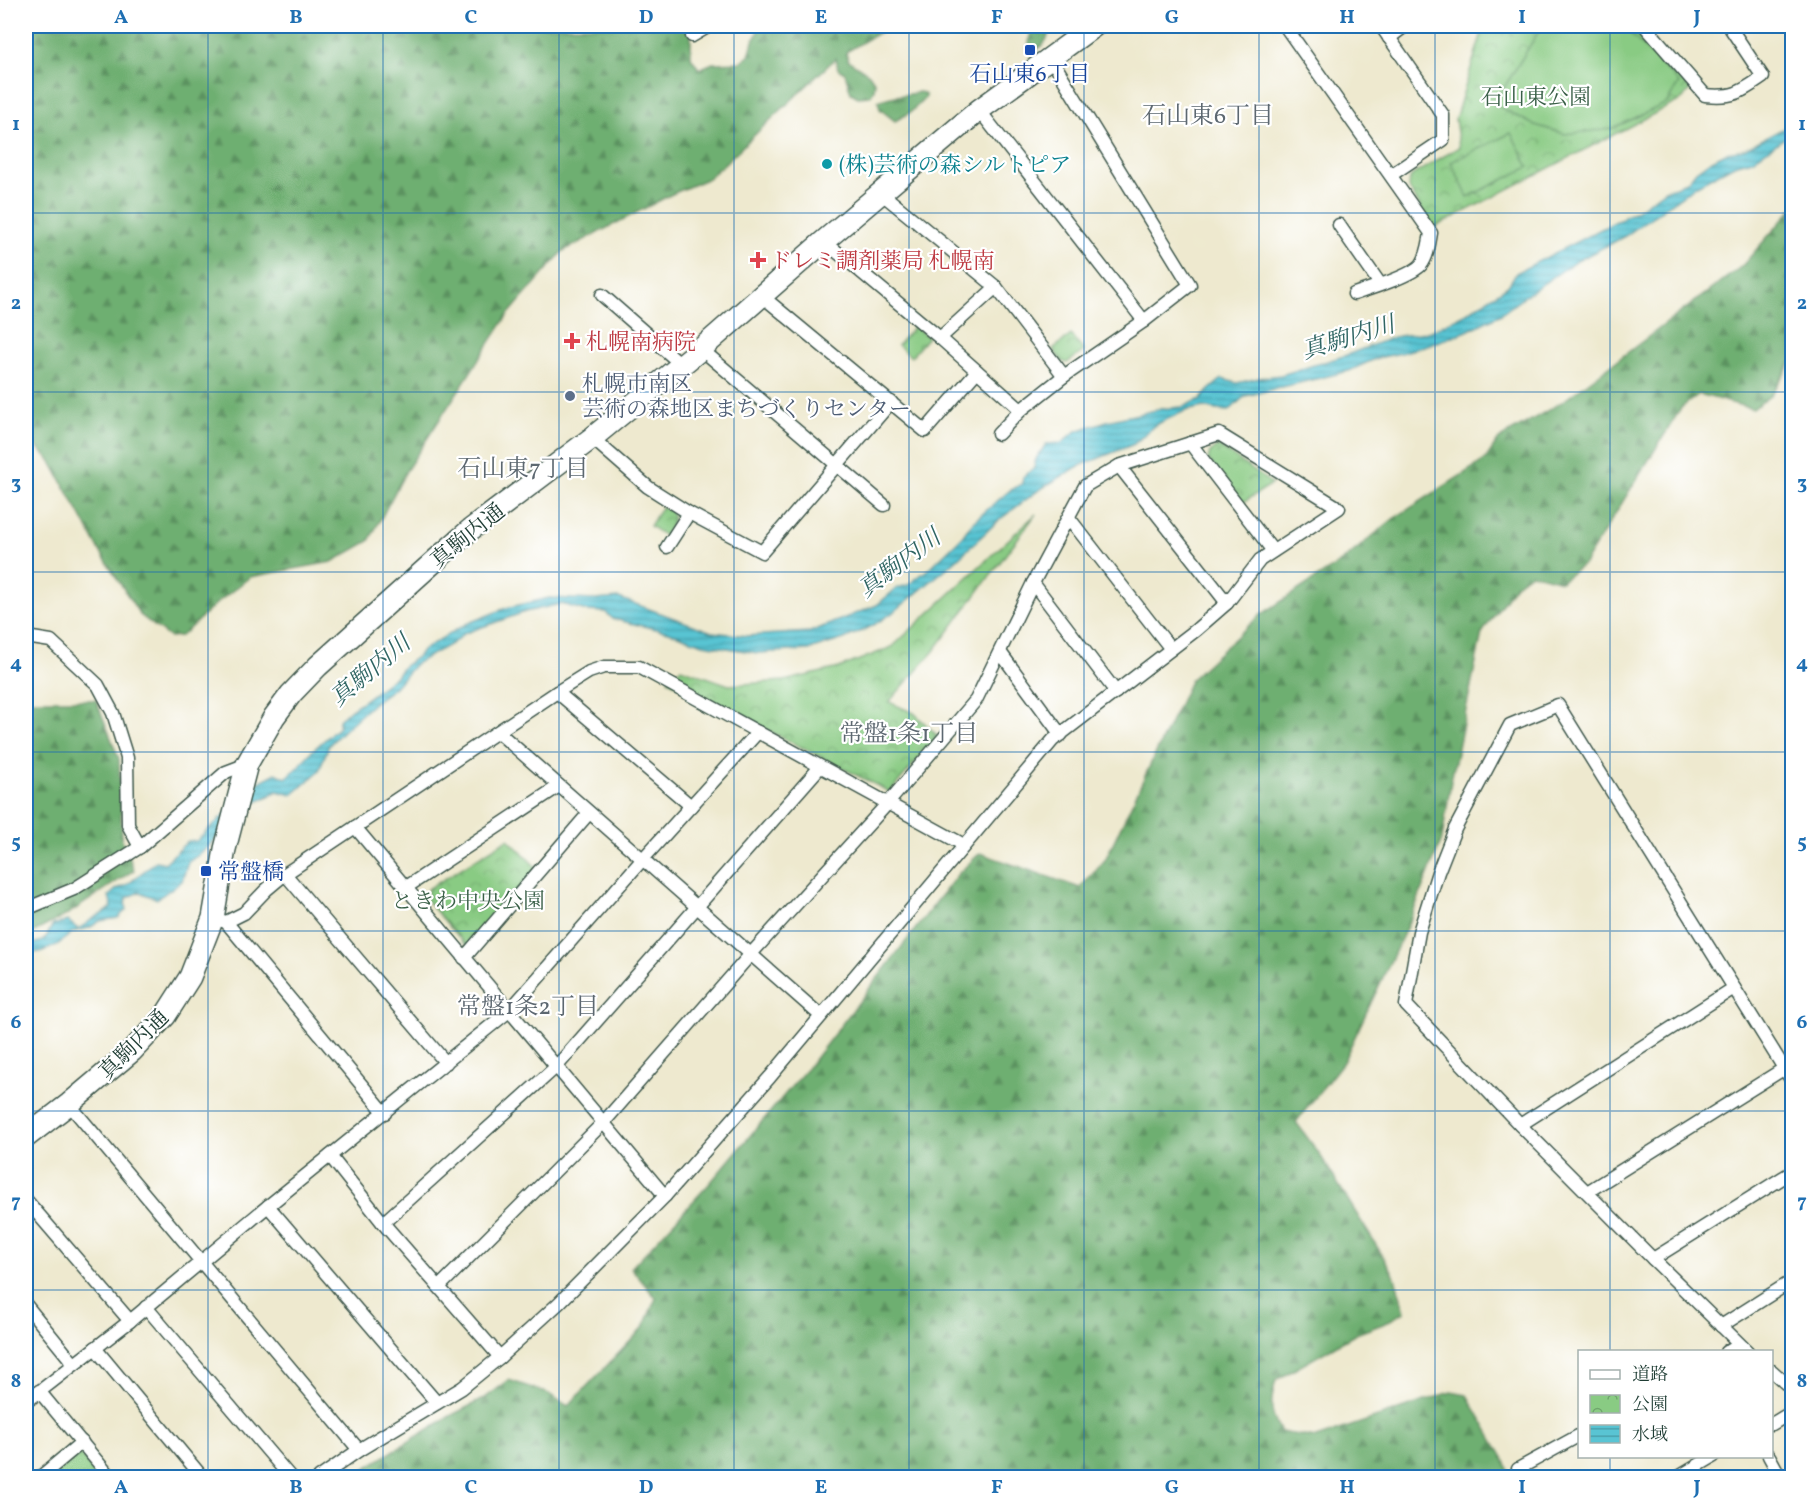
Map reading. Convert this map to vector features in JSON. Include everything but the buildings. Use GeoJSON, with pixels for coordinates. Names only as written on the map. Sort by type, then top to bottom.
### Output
{"type":"FeatureCollection","features":[{"type":"Feature","properties":{"kind":"highway","name":"真駒内通"},"geometry":{"type":"LineString","coordinates":[[26,1137],[132,1051],[165,1016],[190,977],[220,920],[225,849],[244,771],[274,717],[291,694],[318,666],[462,537],[592,438],[682,365],[979,110],[1094,26]]}},
{"type":"Feature","properties":{"kind":"street"},"geometry":{"type":"LineString","coordinates":[[692,36],[710,26]]}},
{"type":"Feature","properties":{"kind":"street"},"geometry":{"type":"LineString","coordinates":[[1285,26],[1431,233],[1428,252],[1420,267],[1403,276],[1354,294]]}},
{"type":"Feature","properties":{"kind":"street"},"geometry":{"type":"LineString","coordinates":[[1381,26],[1443,115],[1443,140],[1391,175]]}},
{"type":"Feature","properties":{"kind":"street"},"geometry":{"type":"LineString","coordinates":[[1389,38],[1406,26]]}},
{"type":"Feature","properties":{"kind":"street"},"geometry":{"type":"LineString","coordinates":[[1645,26],[1706,95],[1725,97],[1743,91],[1763,77],[1729,26]]}},
{"type":"Feature","properties":{"kind":"street"},"geometry":{"type":"LineString","coordinates":[[998,434],[1021,410],[1064,376],[1144,321],[1190,285],[1050,57]]}},
{"type":"Feature","properties":{"kind":"street"},"geometry":{"type":"LineString","coordinates":[[979,110],[1144,321]]}},
{"type":"Feature","properties":{"kind":"street"},"geometry":{"type":"LineString","coordinates":[[881,193],[996,287],[1064,376]]}},
{"type":"Feature","properties":{"kind":"street"},"geometry":{"type":"LineString","coordinates":[[1339,225],[1380,284]]}},
{"type":"Feature","properties":{"kind":"street"},"geometry":{"type":"LineString","coordinates":[[824,241],[940,338],[1021,410]]}},
{"type":"Feature","properties":{"kind":"street"},"geometry":{"type":"LineString","coordinates":[[940,338],[996,287]]}},
{"type":"Feature","properties":{"kind":"street"},"geometry":{"type":"LineString","coordinates":[[602,295],[682,365]]}},
{"type":"Feature","properties":{"kind":"street"},"geometry":{"type":"LineString","coordinates":[[762,296],[925,431],[977,371]]}},
{"type":"Feature","properties":{"kind":"street"},"geometry":{"type":"LineString","coordinates":[[701,349],[884,505]]}},
{"type":"Feature","properties":{"kind":"street"},"geometry":{"type":"LineString","coordinates":[[592,438],[648,487],[762,552],[891,402]]}},
{"type":"Feature","properties":{"kind":"street"},"geometry":{"type":"LineString","coordinates":[[319,1478],[359,1450],[462,1388],[559,1303],[665,1196],[770,1077],[1053,740],[1196,630],[1227,603],[1260,560],[1339,508],[1218,434],[1119,466],[1085,486],[1033,583],[976,700],[888,803],[750,955],[604,1122],[439,1287]]}},
{"type":"Feature","properties":{"kind":"street"},"geometry":{"type":"LineString","coordinates":[[1190,443],[1273,551]]}},
{"type":"Feature","properties":{"kind":"street"},"geometry":{"type":"LineString","coordinates":[[1119,466],[1227,603]]}},
{"type":"Feature","properties":{"kind":"street"},"geometry":{"type":"LineString","coordinates":[[667,547],[690,513]]}},
{"type":"Feature","properties":{"kind":"street"},"geometry":{"type":"LineString","coordinates":[[1069,518],[1171,649]]}},
{"type":"Feature","properties":{"kind":"street"},"geometry":{"type":"LineString","coordinates":[[1033,583],[1116,692]]}},
{"type":"Feature","properties":{"kind":"street"},"geometry":{"type":"LineString","coordinates":[[26,637],[51,641],[98,685],[113,713],[127,758],[128,825],[140,847]]}},
{"type":"Feature","properties":{"kind":"street"},"geometry":{"type":"LineString","coordinates":[[1000,652],[1062,735]]}},
{"type":"Feature","properties":{"kind":"street"},"geometry":{"type":"LineString","coordinates":[[385,1113],[220,920],[244,913],[285,874],[589,672],[604,667],[639,667],[964,845]]}},
{"type":"Feature","properties":{"kind":"street"},"geometry":{"type":"LineString","coordinates":[[557,692],[691,806]]}},
{"type":"Feature","properties":{"kind":"street"},"geometry":{"type":"LineString","coordinates":[[1744,1348],[1520,1125],[1406,1005],[1419,932],[1438,872],[1455,829],[1509,725],[1558,705],[1792,1081]]}},
{"type":"Feature","properties":{"kind":"street"},"geometry":{"type":"LineString","coordinates":[[498,732],[821,1016]]}},
{"type":"Feature","properties":{"kind":"street"},"geometry":{"type":"LineString","coordinates":[[26,1402],[130,1321],[268,1206],[510,1011],[758,732]]}},
{"type":"Feature","properties":{"kind":"street"},"geometry":{"type":"LineString","coordinates":[[383,1223],[558,1066],[820,767]]}},
{"type":"Feature","properties":{"kind":"street"},"geometry":{"type":"LineString","coordinates":[[26,909],[74,889],[140,847],[226,772],[244,771]]}},
{"type":"Feature","properties":{"kind":"street"},"geometry":{"type":"LineString","coordinates":[[405,888],[559,786]]}},
{"type":"Feature","properties":{"kind":"street"},"geometry":{"type":"LineString","coordinates":[[464,958],[589,813]]}},
{"type":"Feature","properties":{"kind":"street"},"geometry":{"type":"LineString","coordinates":[[355,828],[558,1066],[665,1196]]}},
{"type":"Feature","properties":{"kind":"street"},"geometry":{"type":"LineString","coordinates":[[285,874],[446,1063]]}},
{"type":"Feature","properties":{"kind":"street"},"geometry":{"type":"LineString","coordinates":[[1520,1125],[1734,988]]}},
{"type":"Feature","properties":{"kind":"street"},"geometry":{"type":"LineString","coordinates":[[1587,1192],[1785,1068]]}},
{"type":"Feature","properties":{"kind":"street"},"geometry":{"type":"LineString","coordinates":[[69,1104],[359,1450]]}},
{"type":"Feature","properties":{"kind":"street"},"geometry":{"type":"LineString","coordinates":[[330,1156],[383,1223],[500,1357]]}},
{"type":"Feature","properties":{"kind":"street"},"geometry":{"type":"LineString","coordinates":[[1653,1259],[1792,1172]]}},
{"type":"Feature","properties":{"kind":"street"},"geometry":{"type":"LineString","coordinates":[[26,1200],[130,1321]]}},
{"type":"Feature","properties":{"kind":"street"},"geometry":{"type":"LineString","coordinates":[[268,1206],[437,1403]]}},
{"type":"Feature","properties":{"kind":"street"},"geometry":{"type":"LineString","coordinates":[[1721,1326],[1792,1281]]}},
{"type":"Feature","properties":{"kind":"street"},"geometry":{"type":"LineString","coordinates":[[26,1305],[74,1364]]}},
{"type":"Feature","properties":{"kind":"street"},"geometry":{"type":"LineString","coordinates":[[146,1307],[291,1478]]}},
{"type":"Feature","properties":{"kind":"street"},"geometry":{"type":"LineString","coordinates":[[95,1348],[203,1478]]}},
{"type":"Feature","properties":{"kind":"street"},"geometry":{"type":"LineString","coordinates":[[1773,1372],[1792,1389]]}},
{"type":"Feature","properties":{"kind":"street"},"geometry":{"type":"LineString","coordinates":[[39,1391],[111,1478]]}},
{"type":"Feature","properties":{"kind":"street"},"geometry":{"type":"LineString","coordinates":[[1773,1423],[1792,1412]]}},
{"type":"Feature","properties":{"kind":"street"},"geometry":{"type":"LineString","coordinates":[[1523,1478],[1518,1469],[1578,1436]]}},
{"type":"Feature","properties":{"kind":"street"},"geometry":{"type":"LineString","coordinates":[[39,1478],[81,1442]]}},
{"type":"Feature","properties":{"kind":"street"},"geometry":{"type":"LineString","coordinates":[[1677,1478],[1692,1474],[1712,1458]]}},
{"type":"Feature","properties":{"kind":"street"},"geometry":{"type":"LineString","coordinates":[[1769,1458],[1781,1478]]}},
{"type":"Feature","properties":{"kind":"green space"},"geometry":{"type":"Polygon","coordinates":[[[26,26],[691,26],[691,57],[699,69],[713,63],[740,62],[749,56],[758,32],[755,26],[890,26],[846,52],[848,60],[869,74],[875,83],[870,96],[858,97],[851,93],[845,73],[838,69],[836,58],[709,178],[672,194],[563,251],[507,316],[406,471],[369,541],[332,562],[250,577],[181,636],[169,637],[140,615],[100,551],[50,460],[26,436],[26,26]]]}},
{"type":"Feature","properties":{"kind":"green space"},"geometry":{"type":"Polygon","coordinates":[[[1025,26],[1051,26],[1045,41],[1033,52],[1028,50],[1031,30],[1025,26]]]}},
{"type":"Feature","properties":{"kind":"green space","name":"石山東公園"},"geometry":{"type":"Polygon","coordinates":[[[1484,26],[1635,26],[1690,89],[1683,99],[1433,228],[1408,187],[1411,176],[1459,147],[1455,119],[1484,26]]]}},
{"type":"Feature","properties":{"kind":"green space"},"geometry":{"type":"Polygon","coordinates":[[[1542,26],[1623,26],[1679,83],[1667,103],[1611,129],[1565,134],[1532,124],[1494,104],[1542,26]]]}},
{"type":"Feature","properties":{"kind":"green space"},"geometry":{"type":"Polygon","coordinates":[[[919,92],[924,93],[926,97],[911,112],[895,121],[880,109],[878,101],[919,92]]]}},
{"type":"Feature","properties":{"kind":"green space"},"geometry":{"type":"Polygon","coordinates":[[[1511,133],[1529,167],[1468,197],[1451,162],[1511,133]]]}},
{"type":"Feature","properties":{"kind":"green space"},"geometry":{"type":"Polygon","coordinates":[[[1792,209],[1792,361],[1771,395],[1753,409],[1699,394],[1681,408],[1584,564],[1561,581],[1531,573],[1515,585],[1482,633],[1451,781],[1442,839],[1410,920],[1343,1062],[1296,1122],[1320,1155],[1394,1274],[1405,1312],[1383,1324],[1356,1334],[1276,1380],[1272,1407],[1274,1419],[1281,1432],[1316,1438],[1451,1392],[1467,1395],[1505,1461],[1511,1477],[345,1477],[361,1471],[450,1416],[485,1398],[509,1380],[547,1393],[568,1406],[643,1328],[656,1298],[631,1268],[710,1183],[814,1060],[958,874],[980,853],[1080,888],[1105,860],[1191,679],[1259,616],[1341,562],[1393,519],[1485,460],[1499,439],[1562,402],[1742,266],[1792,209]]]}},
{"type":"Feature","properties":{"kind":"green space"},"geometry":{"type":"Polygon","coordinates":[[[914,326],[928,337],[911,357],[898,345],[914,326]]]}},
{"type":"Feature","properties":{"kind":"green space"},"geometry":{"type":"Polygon","coordinates":[[[1071,335],[1084,351],[1067,363],[1061,361],[1053,349],[1071,335]]]}},
{"type":"Feature","properties":{"kind":"green space"},"geometry":{"type":"Polygon","coordinates":[[[1219,446],[1272,484],[1242,503],[1208,459],[1210,452],[1219,446]]]}},
{"type":"Feature","properties":{"kind":"green space"},"geometry":{"type":"Polygon","coordinates":[[[662,506],[673,515],[665,536],[650,526],[662,506]]]}},
{"type":"Feature","properties":{"kind":"green space"},"geometry":{"type":"Polygon","coordinates":[[[1036,514],[934,651],[889,702],[914,713],[938,736],[890,792],[668,680],[681,668],[729,685],[784,681],[839,668],[892,647],[1036,514]]]}},
{"type":"Feature","properties":{"kind":"green space"},"geometry":{"type":"Polygon","coordinates":[[[26,700],[96,700],[119,759],[122,840],[134,870],[65,916],[26,936],[26,700]]]}},
{"type":"Feature","properties":{"kind":"green space","name":"ときわ中央公園"},"geometry":{"type":"Polygon","coordinates":[[[508,839],[537,868],[471,946],[465,944],[426,900],[428,889],[508,839]]]}},
{"type":"Feature","properties":{"kind":"green space"},"geometry":{"type":"Polygon","coordinates":[[[80,1454],[100,1477],[50,1477],[80,1454]]]}},
{"type":"Feature","properties":{"kind":"water"},"geometry":{"type":"Polygon","coordinates":[[[1792,124],[1792,133],[1752,160],[1734,165],[1697,185],[1625,236],[1575,262],[1501,314],[1467,331],[1401,353],[1377,358],[1349,371],[1245,396],[1229,411],[1204,407],[1185,411],[1155,425],[1134,444],[1077,467],[1039,490],[999,520],[954,562],[894,612],[872,626],[844,639],[809,650],[758,653],[703,644],[669,632],[613,619],[605,612],[587,611],[561,604],[525,612],[465,633],[453,643],[415,664],[395,687],[344,730],[329,745],[319,771],[292,795],[277,791],[244,812],[188,862],[182,881],[157,899],[139,892],[127,898],[125,903],[127,909],[118,918],[100,921],[89,928],[73,932],[57,945],[40,952],[26,954],[26,945],[44,940],[53,925],[68,921],[78,929],[109,910],[112,907],[109,896],[117,889],[127,885],[156,861],[165,863],[188,841],[197,841],[257,783],[276,773],[286,778],[339,727],[339,720],[351,709],[396,676],[422,650],[466,624],[506,608],[549,598],[595,600],[619,598],[712,632],[747,636],[810,632],[877,605],[897,588],[908,585],[931,567],[962,537],[972,523],[1009,491],[1022,484],[1023,477],[1034,468],[1036,459],[1046,444],[1062,443],[1076,431],[1107,421],[1161,409],[1182,407],[1201,399],[1222,379],[1237,383],[1281,375],[1344,356],[1394,337],[1431,331],[1467,313],[1508,286],[1516,273],[1636,211],[1665,190],[1689,180],[1696,171],[1710,161],[1728,152],[1744,149],[1792,124]]]}},
{"type":"Feature","properties":{"kind":"place","name":"石山東6丁目"},"geometry":{"type":"Point","coordinates":[1030,50]}},
{"type":"Feature","properties":{"kind":"place","name":"(株)芸術の森シルトピア"},"geometry":{"type":"Point","coordinates":[827,164]}},
{"type":"Feature","properties":{"kind":"place","name":"ドレミ調剤薬局 札幌南"},"geometry":{"type":"Point","coordinates":[758,260]}},
{"type":"Feature","properties":{"kind":"place","name":"札幌南病院"},"geometry":{"type":"Point","coordinates":[572,341]}},
{"type":"Feature","properties":{"kind":"place","name":"札幌市南区 芸術の森地区まちづくりセンター"},"geometry":{"type":"Point","coordinates":[570,396]}},
{"type":"Feature","properties":{"kind":"place","name":"常盤橋"},"geometry":{"type":"Point","coordinates":[206,871]}},
{"type":"Feature","properties":{"kind":"district","name":"石山東6丁目"},"geometry":{"type":"Point","coordinates":[1208,115]}},
{"type":"Feature","properties":{"kind":"district","name":"石山東7丁目"},"geometry":{"type":"Point","coordinates":[523,468]}},
{"type":"Feature","properties":{"kind":"district","name":"常盤1条1丁目"},"geometry":{"type":"Point","coordinates":[909,733]}},
{"type":"Feature","properties":{"kind":"district","name":"常盤1条2丁目"},"geometry":{"type":"Point","coordinates":[528,1006]}},
{"type":"Feature","properties":{"kind":"water label","name":"真駒内川"},"geometry":{"type":"Point","coordinates":[1348,337]}},
{"type":"Feature","properties":{"kind":"water label","name":"真駒内川"},"geometry":{"type":"Point","coordinates":[899,563]}},
{"type":"Feature","properties":{"kind":"water label","name":"真駒内川"},"geometry":{"type":"Point","coordinates":[370,670]}}]}
